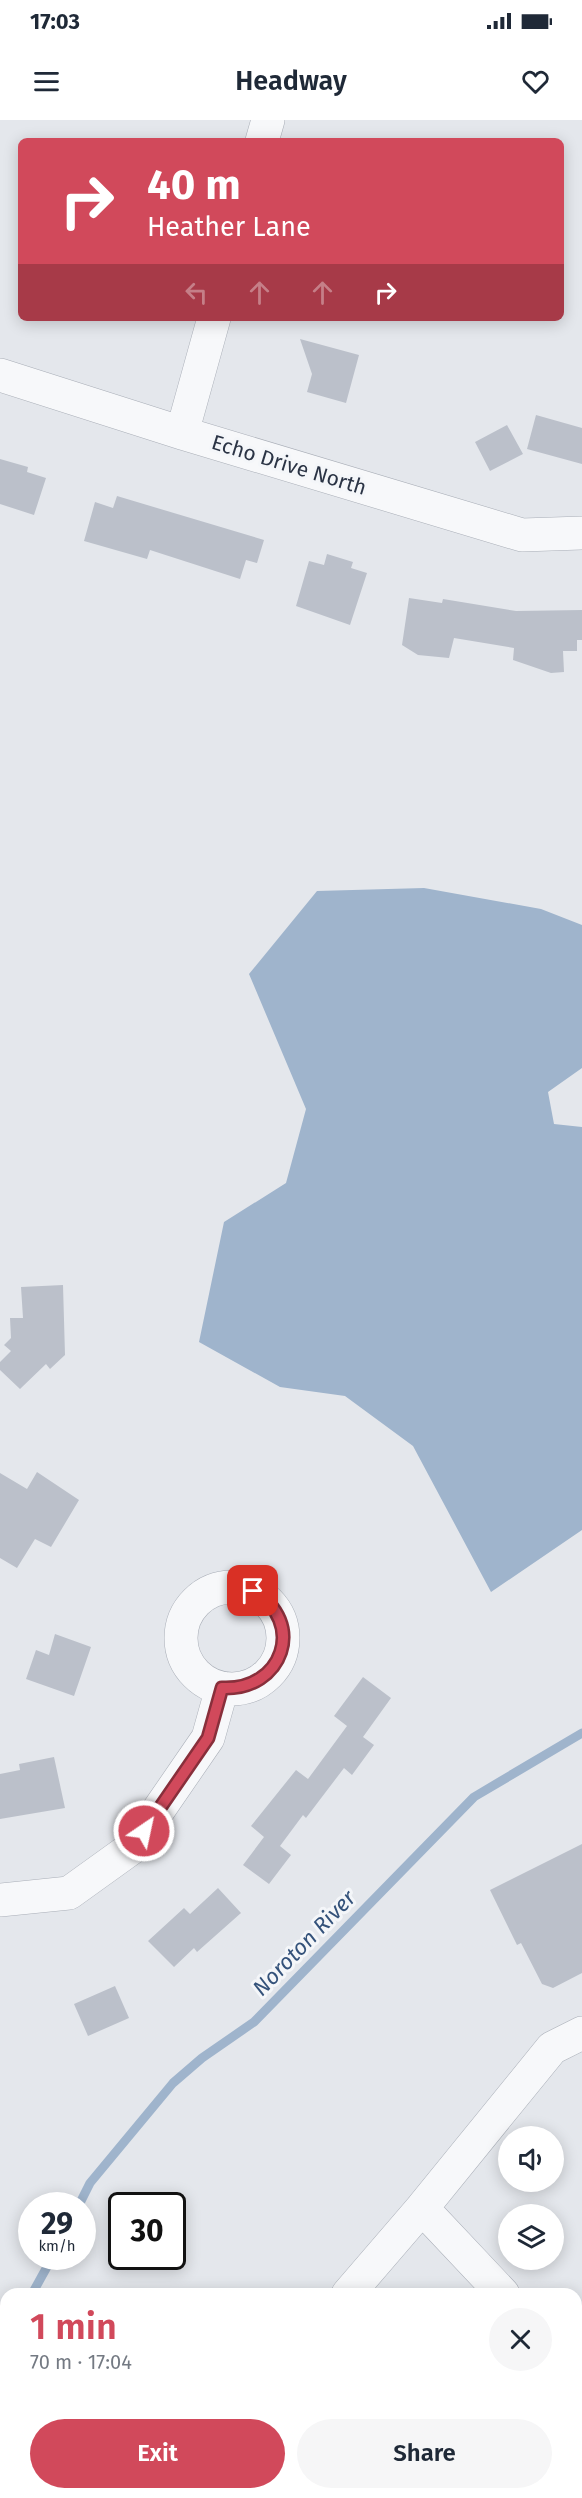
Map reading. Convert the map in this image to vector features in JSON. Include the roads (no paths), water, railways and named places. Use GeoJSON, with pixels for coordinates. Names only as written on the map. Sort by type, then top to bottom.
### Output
{"type":"FeatureCollection","features":[{"type":"Feature","properties":{"kind":"street"},"geometry":{"type":"LineString","coordinates":[[263,138],[268,120]]}},
{"type":"Feature","properties":{"kind":"street"},"geometry":{"type":"LineString","coordinates":[[182,433],[213,321]]}},
{"type":"Feature","properties":{"kind":"street","name":"Echo Drive North"},"geometry":{"type":"LineString","coordinates":[[0,375],[182,433],[522,535],[582,533]]}},
{"type":"Feature","properties":{"kind":"street"},"geometry":{"type":"LineString","coordinates":[[0,1900],[69,1893],[133,1847],[208,1738],[222,1688]]}},
{"type":"Feature","properties":{"kind":"street"},"geometry":{"type":"LineString","coordinates":[[353,2288],[422,2208],[552,2048],[582,2033]]}},
{"type":"Feature","properties":{"kind":"street"},"geometry":{"type":"LineString","coordinates":[[422,2208],[497,2288]]}},
{"type":"Feature","properties":{"kind":"water"},"geometry":{"type":"Polygon","coordinates":[[[424,888],[541,909],[582,925],[582,1068],[548,1092],[554,1124],[582,1127],[582,1530],[491,1592],[413,1446],[345,1396],[280,1387],[199,1342],[224,1222],[286,1183],[306,1109],[249,974],[317,891],[424,888]]]}},
{"type":"Feature","properties":{"kind":"waterway","name":"Noroton River"},"geometry":{"type":"LineString","coordinates":[[86,2192],[90,2183],[173,2083],[202,2058],[254,2022],[474,1797],[582,1733]]}},
{"type":"Feature","properties":{"kind":"waterway","name":"Noroton River"},"geometry":{"type":"LineString","coordinates":[[35,2288],[45,2270]]}}]}
